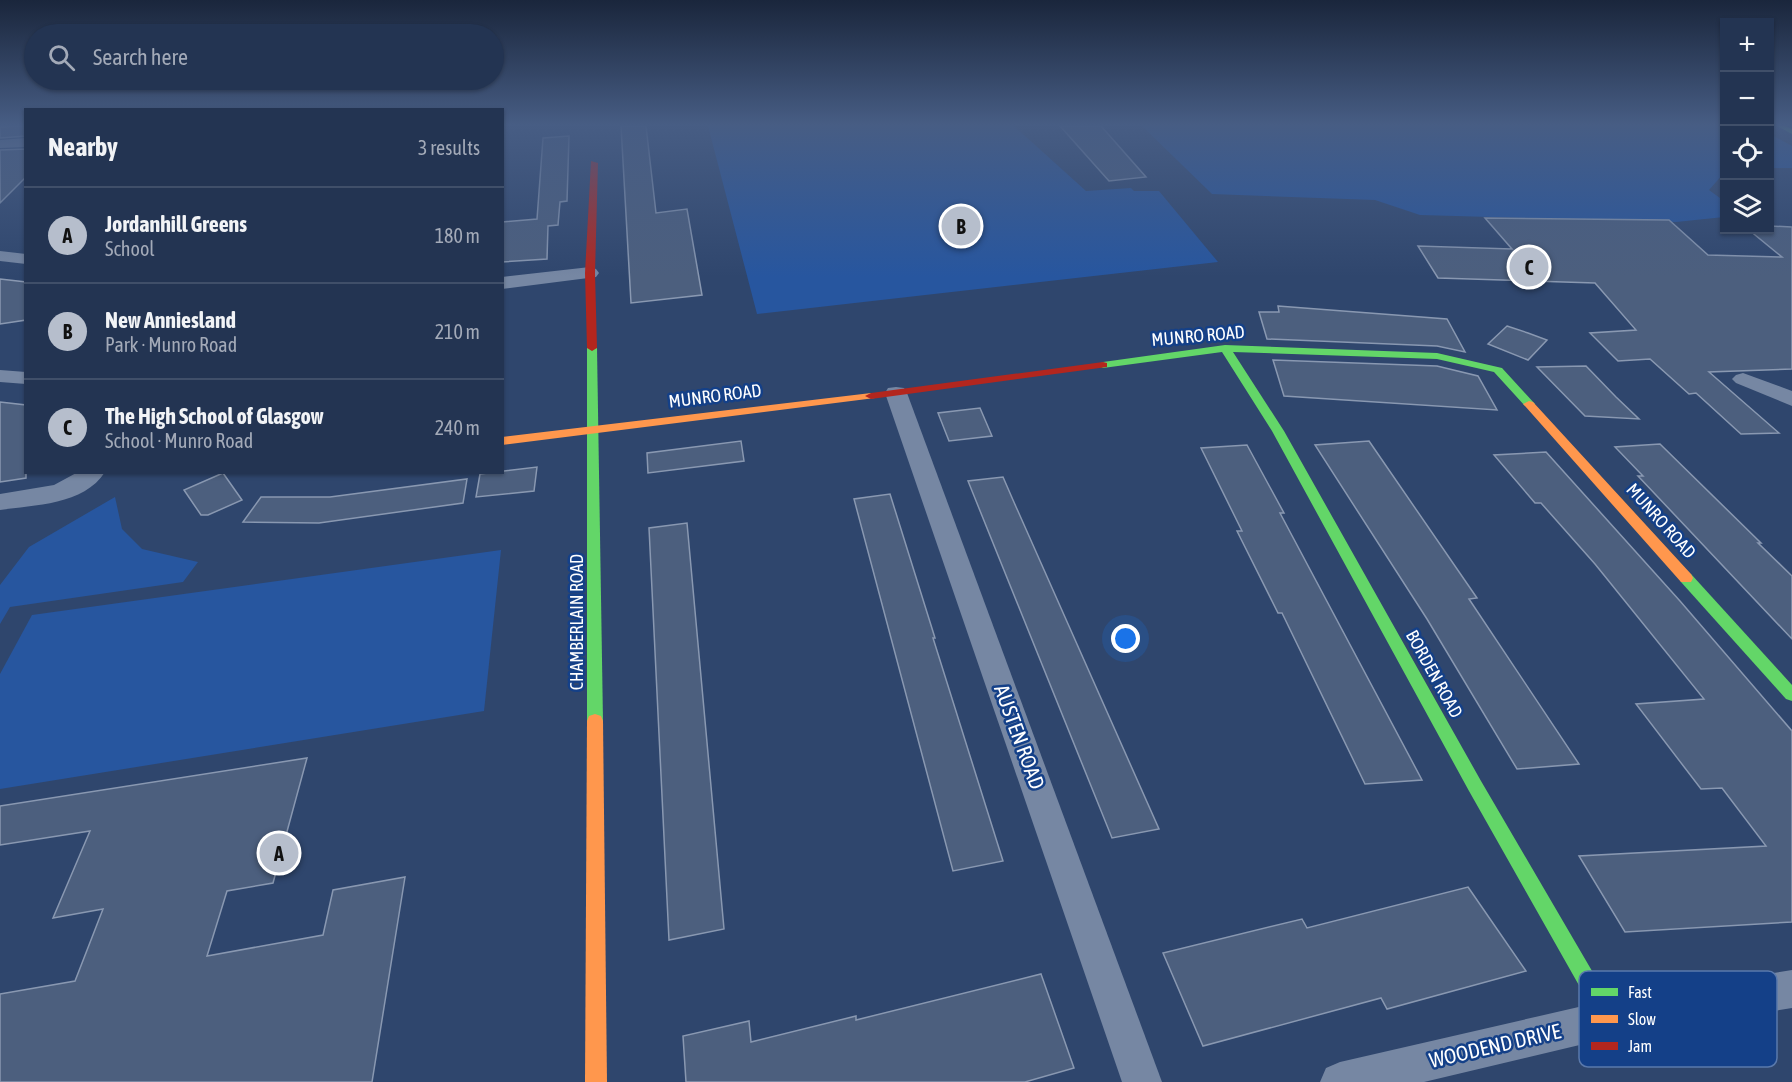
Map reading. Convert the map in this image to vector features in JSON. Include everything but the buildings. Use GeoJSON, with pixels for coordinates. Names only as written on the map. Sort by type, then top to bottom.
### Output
{"type":"FeatureCollection","features":[{"type":"Feature","properties":{"kind":"street","name":"CHAMBERLAIN ROAD"},"geometry":{"type":"LineString","coordinates":[[594,176],[590,273],[595,522],[596,1082]]}},
{"type":"Feature","properties":{"kind":"street"},"geometry":{"type":"LineString","coordinates":[[0,256],[24,259]]}},
{"type":"Feature","properties":{"kind":"street"},"geometry":{"type":"LineString","coordinates":[[504,283],[590,273]]}},
{"type":"Feature","properties":{"kind":"street","name":"MUNRO ROAD"},"geometry":{"type":"LineString","coordinates":[[504,441],[896,393],[1224,348],[1437,356],[1498,370],[1792,695]]}},
{"type":"Feature","properties":{"kind":"street","name":"BORDEN ROAD"},"geometry":{"type":"LineString","coordinates":[[1224,348],[1278,431],[1582,971]]}},
{"type":"Feature","properties":{"kind":"street"},"geometry":{"type":"LineString","coordinates":[[0,376],[24,378]]}},
{"type":"Feature","properties":{"kind":"street"},"geometry":{"type":"LineString","coordinates":[[1743,379],[1792,399]]}},
{"type":"Feature","properties":{"kind":"street","name":"AUSTEN ROAD"},"geometry":{"type":"LineString","coordinates":[[896,393],[1142,1082]]}},
{"type":"Feature","properties":{"kind":"street"},"geometry":{"type":"LineString","coordinates":[[0,501],[55,492],[79,485],[91,474]]}},
{"type":"Feature","properties":{"kind":"street","name":"WOODEND DRIVE"},"geometry":{"type":"LineString","coordinates":[[1340,1082],[1579,1026]]}},
{"type":"Feature","properties":{"kind":"shaded area"},"geometry":{"type":"Polygon","coordinates":[[[721,176],[1070,176],[1086,191],[1131,188],[1134,191],[1159,191],[1218,262],[757,314],[721,176]]]}},
{"type":"Feature","properties":{"kind":"shaded area"},"geometry":{"type":"Polygon","coordinates":[[[1194,176],[1720,176],[1709,190],[1720,198],[1720,217],[1676,222],[1420,215],[1375,200],[1212,194],[1194,176]]]}},
{"type":"Feature","properties":{"kind":"shaded area"},"geometry":{"type":"Polygon","coordinates":[[[115,497],[122,529],[142,549],[198,562],[183,582],[10,607],[0,624],[0,585],[29,547],[115,497]]]}},
{"type":"Feature","properties":{"kind":"shaded area"},"geometry":{"type":"Polygon","coordinates":[[[501,550],[484,711],[0,789],[0,674],[32,615],[501,550]]]}},
{"type":"Feature","properties":{"kind":"traffic: fast"},"geometry":{"type":"LineString","coordinates":[[592,348],[595,721]]}},
{"type":"Feature","properties":{"kind":"traffic: fast"},"geometry":{"type":"LineString","coordinates":[[1225,348],[1278,431],[1475,786],[1581,971]]}},
{"type":"Feature","properties":{"kind":"traffic: fast"},"geometry":{"type":"LineString","coordinates":[[1103,365],[1225,348],[1437,356],[1498,370],[1529,404]]}},
{"type":"Feature","properties":{"kind":"traffic: fast"},"geometry":{"type":"LineString","coordinates":[[1686,578],[1792,695]]}},
{"type":"Feature","properties":{"kind":"traffic: slow"},"geometry":{"type":"LineString","coordinates":[[504,441],[871,396]]}},
{"type":"Feature","properties":{"kind":"traffic: slow"},"geometry":{"type":"LineString","coordinates":[[1529,404],[1686,578]]}},
{"type":"Feature","properties":{"kind":"traffic: slow"},"geometry":{"type":"LineString","coordinates":[[595,721],[596,1082]]}},
{"type":"Feature","properties":{"kind":"traffic: jam"},"geometry":{"type":"LineString","coordinates":[[592,348],[590,273],[594,176]]}},
{"type":"Feature","properties":{"kind":"traffic: jam"},"geometry":{"type":"LineString","coordinates":[[871,396],[1103,365]]}},
{"type":"Feature","properties":{"kind":"place","name":"New Anniesland"},"geometry":{"type":"Point","coordinates":[961,226]}},
{"type":"Feature","properties":{"kind":"place","name":"The High School of Glasgow"},"geometry":{"type":"Point","coordinates":[1529,267]}},
{"type":"Feature","properties":{"kind":"place","name":"Jordanhill Greens"},"geometry":{"type":"Point","coordinates":[279,853]}}]}
